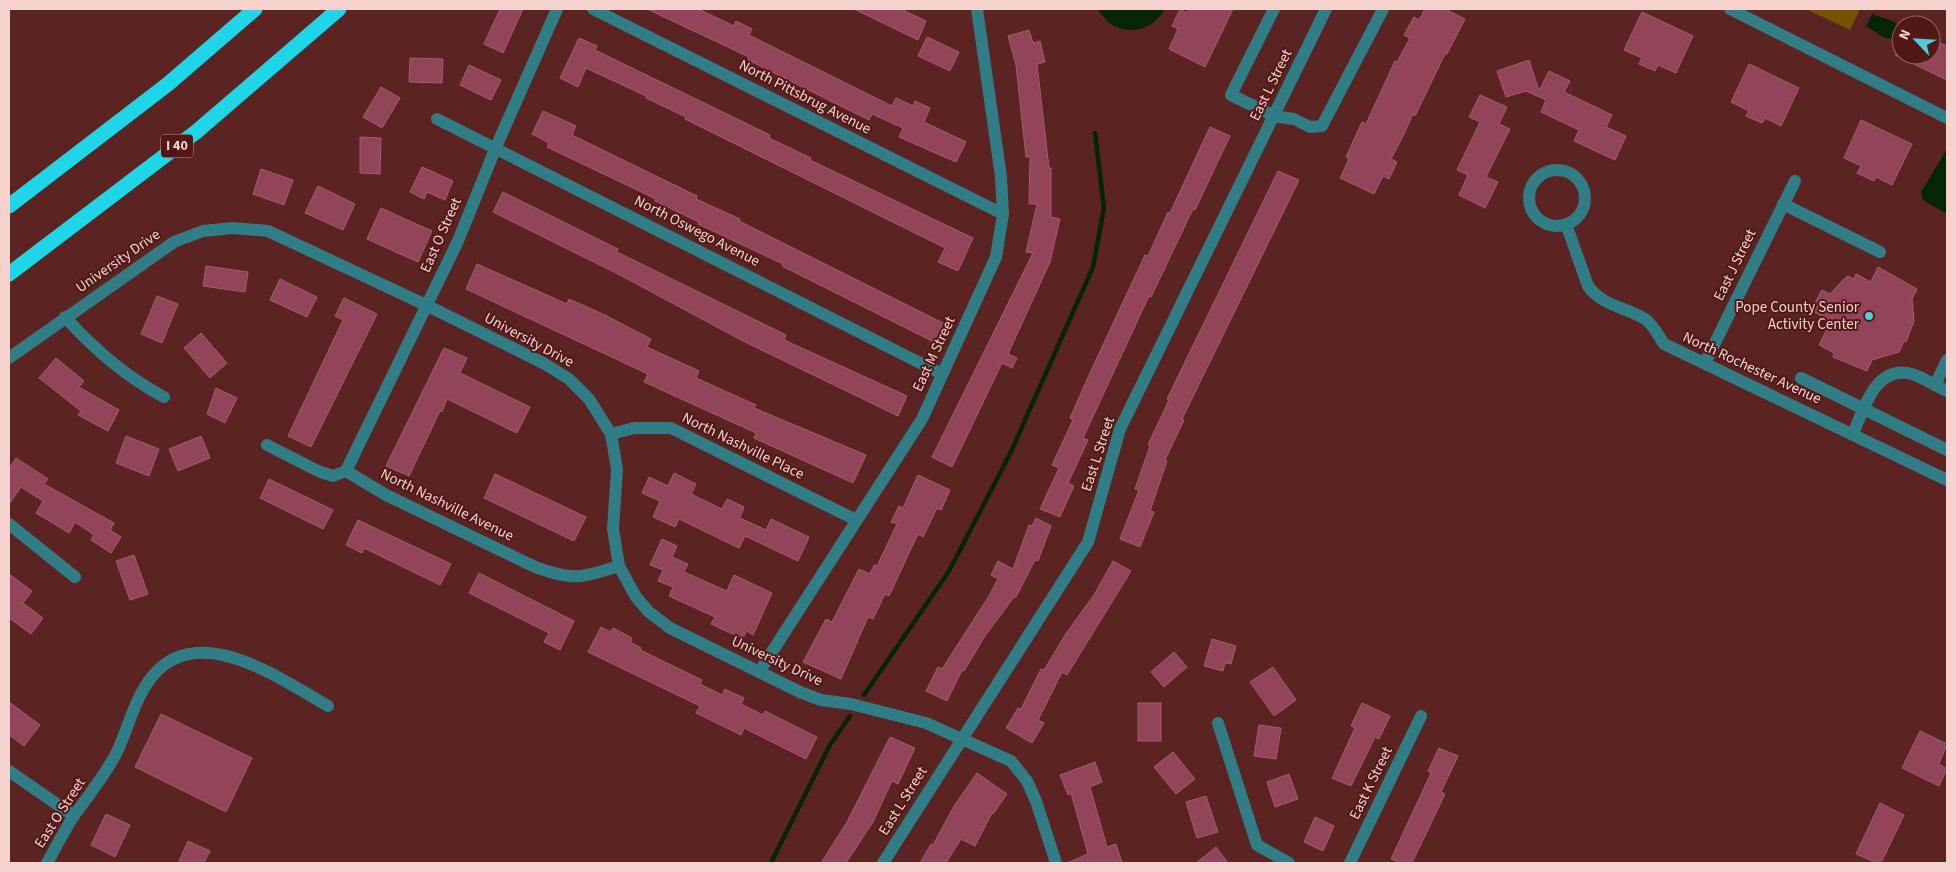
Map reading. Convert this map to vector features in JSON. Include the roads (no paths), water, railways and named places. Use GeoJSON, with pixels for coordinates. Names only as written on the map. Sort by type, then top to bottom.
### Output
{"type":"FeatureCollection","features":[{"type":"Feature","properties":{"kind":"highway"},"geometry":{"type":"LineString","coordinates":[[9,206],[168,84],[255,9]]}},
{"type":"Feature","properties":{"kind":"highway","name":"I 40"},"geometry":{"type":"LineString","coordinates":[[9,274],[196,132],[339,9]]}},
{"type":"Feature","properties":{"kind":"street","name":"East O Street"},"geometry":{"type":"LineString","coordinates":[[346,471],[458,241],[496,148],[557,9]]}},
{"type":"Feature","properties":{"kind":"street","name":"North Pittsbrug Avenue"},"geometry":{"type":"LineString","coordinates":[[593,9],[1003,214]]}},
{"type":"Feature","properties":{"kind":"street","name":"East M Street"},"geometry":{"type":"LineString","coordinates":[[759,672],[922,419],[996,257],[1003,214],[1001,177],[977,9]]}},
{"type":"Feature","properties":{"kind":"street"},"geometry":{"type":"LineString","coordinates":[[1274,9],[1231,95],[1274,116],[1294,119],[1310,127],[1322,126],[1383,9]]}},
{"type":"Feature","properties":{"kind":"street","name":"East L Street"},"geometry":{"type":"LineString","coordinates":[[883,863],[1088,542],[1120,429],[1326,9]]}},
{"type":"Feature","properties":{"kind":"street"},"geometry":{"type":"LineString","coordinates":[[1730,9],[1947,118]]}},
{"type":"Feature","properties":{"kind":"street","name":"North Oswego Avenue"},"geometry":{"type":"LineString","coordinates":[[437,119],[942,374]]}},
{"type":"Feature","properties":{"kind":"street"},"geometry":{"type":"LineString","coordinates":[[1558,170],[1569,173],[1578,179],[1583,189],[1585,200],[1582,210],[1575,219],[1566,224],[1555,226],[1545,223],[1536,217],[1531,208],[1529,197],[1532,186],[1538,177],[1548,172],[1558,170]]}},
{"type":"Feature","properties":{"kind":"street","name":"East J Street"},"geometry":{"type":"LineString","coordinates":[[1705,363],[1795,181]]}},
{"type":"Feature","properties":{"kind":"street"},"geometry":{"type":"LineString","coordinates":[[1783,204],[1880,252]]}},
{"type":"Feature","properties":{"kind":"street","name":"North Rochester Avenue"},"geometry":{"type":"LineString","coordinates":[[1566,224],[1588,286],[1593,293],[1600,299],[1647,320],[1664,344],[1947,480]]}},
{"type":"Feature","properties":{"kind":"street","name":"University Drive"},"geometry":{"type":"LineString","coordinates":[[9,358],[174,242],[203,231],[233,228],[268,231],[428,306],[545,364],[569,379],[589,399],[611,434],[617,469],[613,529],[619,566],[636,598],[649,612],[670,628],[814,698],[851,704],[926,723],[1011,761],[1027,781],[1036,801],[1056,863]]}},
{"type":"Feature","properties":{"kind":"street"},"geometry":{"type":"LineString","coordinates":[[65,317],[89,343],[116,366],[141,385],[164,397]]}},
{"type":"Feature","properties":{"kind":"street"},"geometry":{"type":"LineString","coordinates":[[1935,385],[1947,360]]}},
{"type":"Feature","properties":{"kind":"street"},"geometry":{"type":"LineString","coordinates":[[1853,434],[1876,385],[1893,373],[1911,374],[1947,391]]}},
{"type":"Feature","properties":{"kind":"street"},"geometry":{"type":"LineString","coordinates":[[1801,378],[1947,450]]}},
{"type":"Feature","properties":{"kind":"street","name":"North Nashville Place"},"geometry":{"type":"LineString","coordinates":[[611,434],[634,428],[671,428],[856,520]]}},
{"type":"Feature","properties":{"kind":"street"},"geometry":{"type":"LineString","coordinates":[[267,445],[318,471],[333,476],[346,471]]}},
{"type":"Feature","properties":{"kind":"street","name":"North Nashville Avenue"},"geometry":{"type":"LineString","coordinates":[[346,471],[386,495],[544,570],[561,576],[579,578],[619,566]]}},
{"type":"Feature","properties":{"kind":"street"},"geometry":{"type":"LineString","coordinates":[[9,524],[75,577]]}},
{"type":"Feature","properties":{"kind":"street","name":"East O Street"},"geometry":{"type":"LineString","coordinates":[[47,863],[74,816],[100,782],[151,678],[166,664],[183,656],[204,652],[235,657],[328,706]]}},
{"type":"Feature","properties":{"kind":"street","name":"East K Street"},"geometry":{"type":"LineString","coordinates":[[1350,863],[1421,716]]}},
{"type":"Feature","properties":{"kind":"street"},"geometry":{"type":"LineString","coordinates":[[1218,723],[1257,845],[1288,863]]}},
{"type":"Feature","properties":{"kind":"street"},"geometry":{"type":"LineString","coordinates":[[9,771],[74,816]]}},
{"type":"Feature","properties":{"kind":"waterway"},"geometry":{"type":"LineString","coordinates":[[864,695],[949,571],[1010,454],[1093,267],[1104,208],[1095,133]]}},
{"type":"Feature","properties":{"kind":"waterway"},"geometry":{"type":"LineString","coordinates":[[771,863],[830,745],[850,716]]}},
{"type":"Feature","properties":{"kind":"place","name":"Pope County Senior Activity Center"},"geometry":{"type":"Point","coordinates":[1869,316]}}]}
